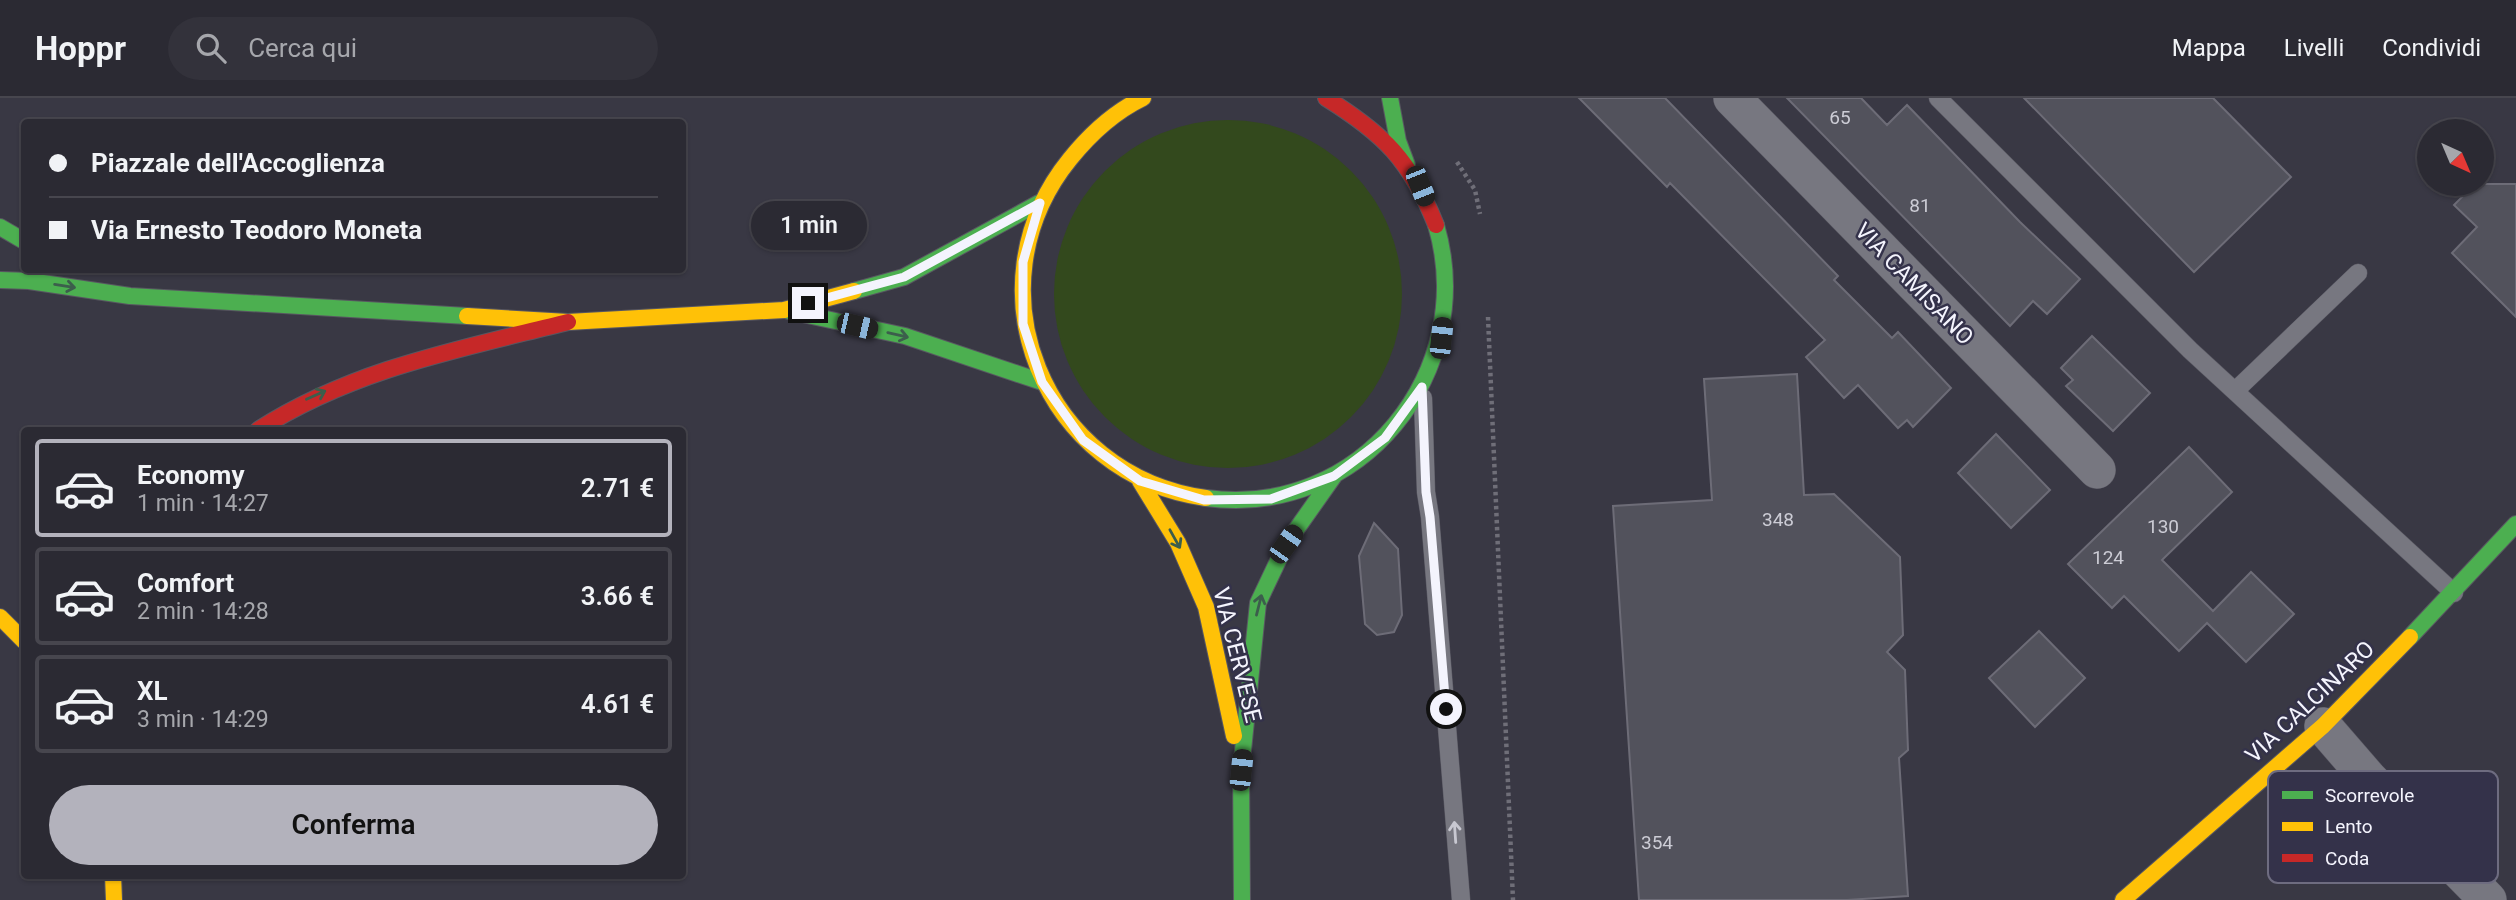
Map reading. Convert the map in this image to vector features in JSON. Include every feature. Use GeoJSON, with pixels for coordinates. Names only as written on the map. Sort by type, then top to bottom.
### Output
{"type":"FeatureCollection","features":[{"type":"Feature","properties":{"kind":"main road"},"geometry":{"type":"LineString","coordinates":[[1143,98],[1080,143],[1040,203],[1023,262],[1023,324],[1042,382],[1083,440],[1140,481],[1204,500],[1271,499],[1334,476],[1385,438],[1422,387],[1441,338],[1446,286],[1439,234],[1420,186],[1407,165],[1368,123],[1326,98]]}},
{"type":"Feature","properties":{"kind":"main road"},"geometry":{"type":"LineString","coordinates":[[1390,98],[1398,141],[1407,165]]}},
{"type":"Feature","properties":{"kind":"main road"},"geometry":{"type":"LineString","coordinates":[[0,280],[29,281],[130,296],[568,322],[784,310],[904,277],[1040,203]]}},
{"type":"Feature","properties":{"kind":"main road"},"geometry":{"type":"LineString","coordinates":[[0,228],[21,239]]}},
{"type":"Feature","properties":{"kind":"main road"},"geometry":{"type":"LineString","coordinates":[[84,273],[130,296]]}},
{"type":"Feature","properties":{"kind":"main road"},"geometry":{"type":"LineString","coordinates":[[784,310],[905,337],[1042,382]]}},
{"type":"Feature","properties":{"kind":"main road"},"geometry":{"type":"LineString","coordinates":[[262,427],[291,406],[361,375],[568,322]]}},
{"type":"Feature","properties":{"kind":"main road","name":"VIA CERVESE"},"geometry":{"type":"LineString","coordinates":[[1242,900],[1241,770],[1258,603],[1286,544],[1334,476]]}},
{"type":"Feature","properties":{"kind":"main road","name":"VIA CERVESE"},"geometry":{"type":"LineString","coordinates":[[1140,481],[1178,543],[1206,607],[1241,770]]}},
{"type":"Feature","properties":{"kind":"main road","name":"VIA CALCINARO"},"geometry":{"type":"LineString","coordinates":[[2271,771],[2323,726],[2454,593],[2516,524]]}},
{"type":"Feature","properties":{"kind":"main road"},"geometry":{"type":"LineString","coordinates":[[0,617],[21,638]]}},
{"type":"Feature","properties":{"kind":"main road","name":"VIA CALCINARO"},"geometry":{"type":"LineString","coordinates":[[2123,900],[2268,774]]}},
{"type":"Feature","properties":{"kind":"main road","name":"VIA CERVESE"},"geometry":{"type":"LineString","coordinates":[[1243,829],[1257,876]]}},
{"type":"Feature","properties":{"kind":"main road"},"geometry":{"type":"LineString","coordinates":[[113,879],[114,900]]}},
{"type":"Feature","properties":{"kind":"street","name":"VIA CAMISANO"},"geometry":{"type":"LineString","coordinates":[[1732,98],[2097,470]]}},
{"type":"Feature","properties":{"kind":"street"},"geometry":{"type":"LineString","coordinates":[[2323,726],[2362,771]]}},
{"type":"Feature","properties":{"kind":"street"},"geometry":{"type":"LineString","coordinates":[[2471,883],[2488,900]]}},
{"type":"Feature","properties":{"kind":"lane"},"geometry":{"type":"LineString","coordinates":[[1938,98],[2235,391],[2454,593]]}},
{"type":"Feature","properties":{"kind":"lane"},"geometry":{"type":"LineString","coordinates":[[2235,391],[2358,273]]}},
{"type":"Feature","properties":{"kind":"lane"},"geometry":{"type":"LineString","coordinates":[[1422,387],[1426,492],[1461,900]]}},
{"type":"Feature","properties":{"kind":"path"},"geometry":{"type":"LineString","coordinates":[[1454,158],[1475,190],[1482,224]]}},
{"type":"Feature","properties":{"kind":"path"},"geometry":{"type":"LineString","coordinates":[[1487,304],[1513,900]]}},
{"type":"Feature","properties":{"kind":"green space"},"geometry":{"type":"Polygon","coordinates":[[[1211,120],[1245,120],[1279,127],[1310,140],[1339,159],[1363,183],[1382,212],[1395,243],[1402,277],[1402,311],[1395,345],[1382,376],[1363,405],[1339,429],[1310,448],[1279,461],[1245,468],[1211,468],[1177,461],[1146,448],[1117,429],[1093,405],[1074,376],[1061,345],[1054,311],[1054,277],[1061,243],[1074,212],[1093,183],[1117,159],[1146,140],[1177,127],[1211,120]]]}},
{"type":"Feature","properties":{"kind":"building"},"geometry":{"type":"Polygon","coordinates":[[[1579,98],[1665,98],[1838,276],[1834,280],[1892,338],[1898,332],[1951,388],[1913,427],[1907,420],[1898,428],[1858,385],[1844,398],[1806,357],[1825,340],[1670,183],[1667,187],[1579,98]]]}},
{"type":"Feature","properties":{"kind":"building"},"geometry":{"type":"Polygon","coordinates":[[[1787,98],[1861,98],[1887,125],[1907,105],[2020,222],[2080,279],[2047,314],[2033,301],[2010,326],[1787,98]]]}},
{"type":"Feature","properties":{"kind":"building"},"geometry":{"type":"Polygon","coordinates":[[[2024,98],[2213,98],[2291,177],[2194,272],[2024,98]]]}},
{"type":"Feature","properties":{"kind":"building"},"geometry":{"type":"Polygon","coordinates":[[[2494,184],[2516,184],[2516,317],[2452,253],[2477,227],[2454,205],[2463,196],[2494,196],[2494,184]]]}},
{"type":"Feature","properties":{"kind":"building"},"geometry":{"type":"Polygon","coordinates":[[[2092,336],[2150,393],[2113,431],[2066,386],[2073,380],[2061,368],[2092,336]]]}},
{"type":"Feature","properties":{"kind":"building"},"geometry":{"type":"Polygon","coordinates":[[[1797,374],[1804,495],[1834,494],[1900,557],[1903,635],[1887,652],[1905,670],[1908,750],[1899,758],[1908,896],[1847,900],[1639,900],[1613,506],[1712,500],[1704,379],[1797,374]]]}},
{"type":"Feature","properties":{"kind":"building"},"geometry":{"type":"Polygon","coordinates":[[[1996,434],[2050,490],[2011,528],[1958,473],[1996,434]]]}},
{"type":"Feature","properties":{"kind":"building"},"geometry":{"type":"Polygon","coordinates":[[[2189,447],[2232,492],[2162,560],[2213,611],[2251,572],[2294,614],[2246,662],[2207,623],[2179,651],[2124,596],[2112,608],[2068,564],[2189,447]]]}},
{"type":"Feature","properties":{"kind":"building"},"geometry":{"type":"Polygon","coordinates":[[[1374,523],[1398,549],[1402,615],[1394,632],[1377,635],[1365,624],[1359,556],[1374,523]]]}},
{"type":"Feature","properties":{"kind":"building"},"geometry":{"type":"Polygon","coordinates":[[[2039,631],[2085,678],[2035,727],[1989,678],[2039,631]]]}},
{"type":"Feature","properties":{"kind":"traffic: fast"},"geometry":{"type":"LineString","coordinates":[[1390,98],[1398,141],[1407,165]]}},
{"type":"Feature","properties":{"kind":"traffic: fast"},"geometry":{"type":"LineString","coordinates":[[854,291],[904,277],[1039,203]]}},
{"type":"Feature","properties":{"kind":"traffic: fast"},"geometry":{"type":"LineString","coordinates":[[1206,498],[1262,498],[1313,485],[1358,459],[1395,424],[1423,381],[1440,332],[1445,280],[1436,225]]}},
{"type":"Feature","properties":{"kind":"traffic: fast"},"geometry":{"type":"LineString","coordinates":[[0,227],[21,239]]}},
{"type":"Feature","properties":{"kind":"traffic: fast"},"geometry":{"type":"LineString","coordinates":[[0,280],[29,281],[130,296],[467,316]]}},
{"type":"Feature","properties":{"kind":"traffic: fast"},"geometry":{"type":"LineString","coordinates":[[789,311],[905,336],[1042,382]]}},
{"type":"Feature","properties":{"kind":"traffic: fast"},"geometry":{"type":"LineString","coordinates":[[1242,900],[1241,770],[1258,603],[1286,544],[1334,476]]}},
{"type":"Feature","properties":{"kind":"traffic: fast"},"geometry":{"type":"LineString","coordinates":[[2410,637],[2516,524]]}},
{"type":"Feature","properties":{"kind":"traffic: slow"},"geometry":{"type":"LineString","coordinates":[[1143,98],[1113,117],[1086,140],[1070,159],[1039,209],[1025,263],[1025,317],[1038,368],[1064,415],[1102,454],[1149,482],[1206,498]]}},
{"type":"Feature","properties":{"kind":"traffic: slow"},"geometry":{"type":"LineString","coordinates":[[467,316],[568,322],[784,310],[854,291]]}},
{"type":"Feature","properties":{"kind":"traffic: slow"},"geometry":{"type":"LineString","coordinates":[[1140,481],[1178,543],[1206,607],[1234,736]]}},
{"type":"Feature","properties":{"kind":"traffic: slow"},"geometry":{"type":"LineString","coordinates":[[0,617],[21,638]]}},
{"type":"Feature","properties":{"kind":"traffic: slow"},"geometry":{"type":"LineString","coordinates":[[2271,771],[2323,726],[2410,637]]}},
{"type":"Feature","properties":{"kind":"traffic: slow"},"geometry":{"type":"LineString","coordinates":[[2123,900],[2268,774]]}},
{"type":"Feature","properties":{"kind":"traffic: slow"},"geometry":{"type":"LineString","coordinates":[[113,879],[114,900]]}},
{"type":"Feature","properties":{"kind":"traffic: jam"},"geometry":{"type":"LineString","coordinates":[[1326,98],[1364,124],[1393,151],[1416,183],[1436,225]]}},
{"type":"Feature","properties":{"kind":"traffic: jam"},"geometry":{"type":"LineString","coordinates":[[263,427],[331,391],[369,376],[448,352],[568,322]]}},
{"type":"Feature","properties":{"kind":"route"},"geometry":{"type":"LineString","coordinates":[[808,303],[904,277],[1040,203],[1023,262],[1023,324],[1042,382],[1083,440],[1140,481],[1204,500],[1271,499],[1334,476],[1385,438],[1422,387],[1426,492],[1446,709]]}}]}
